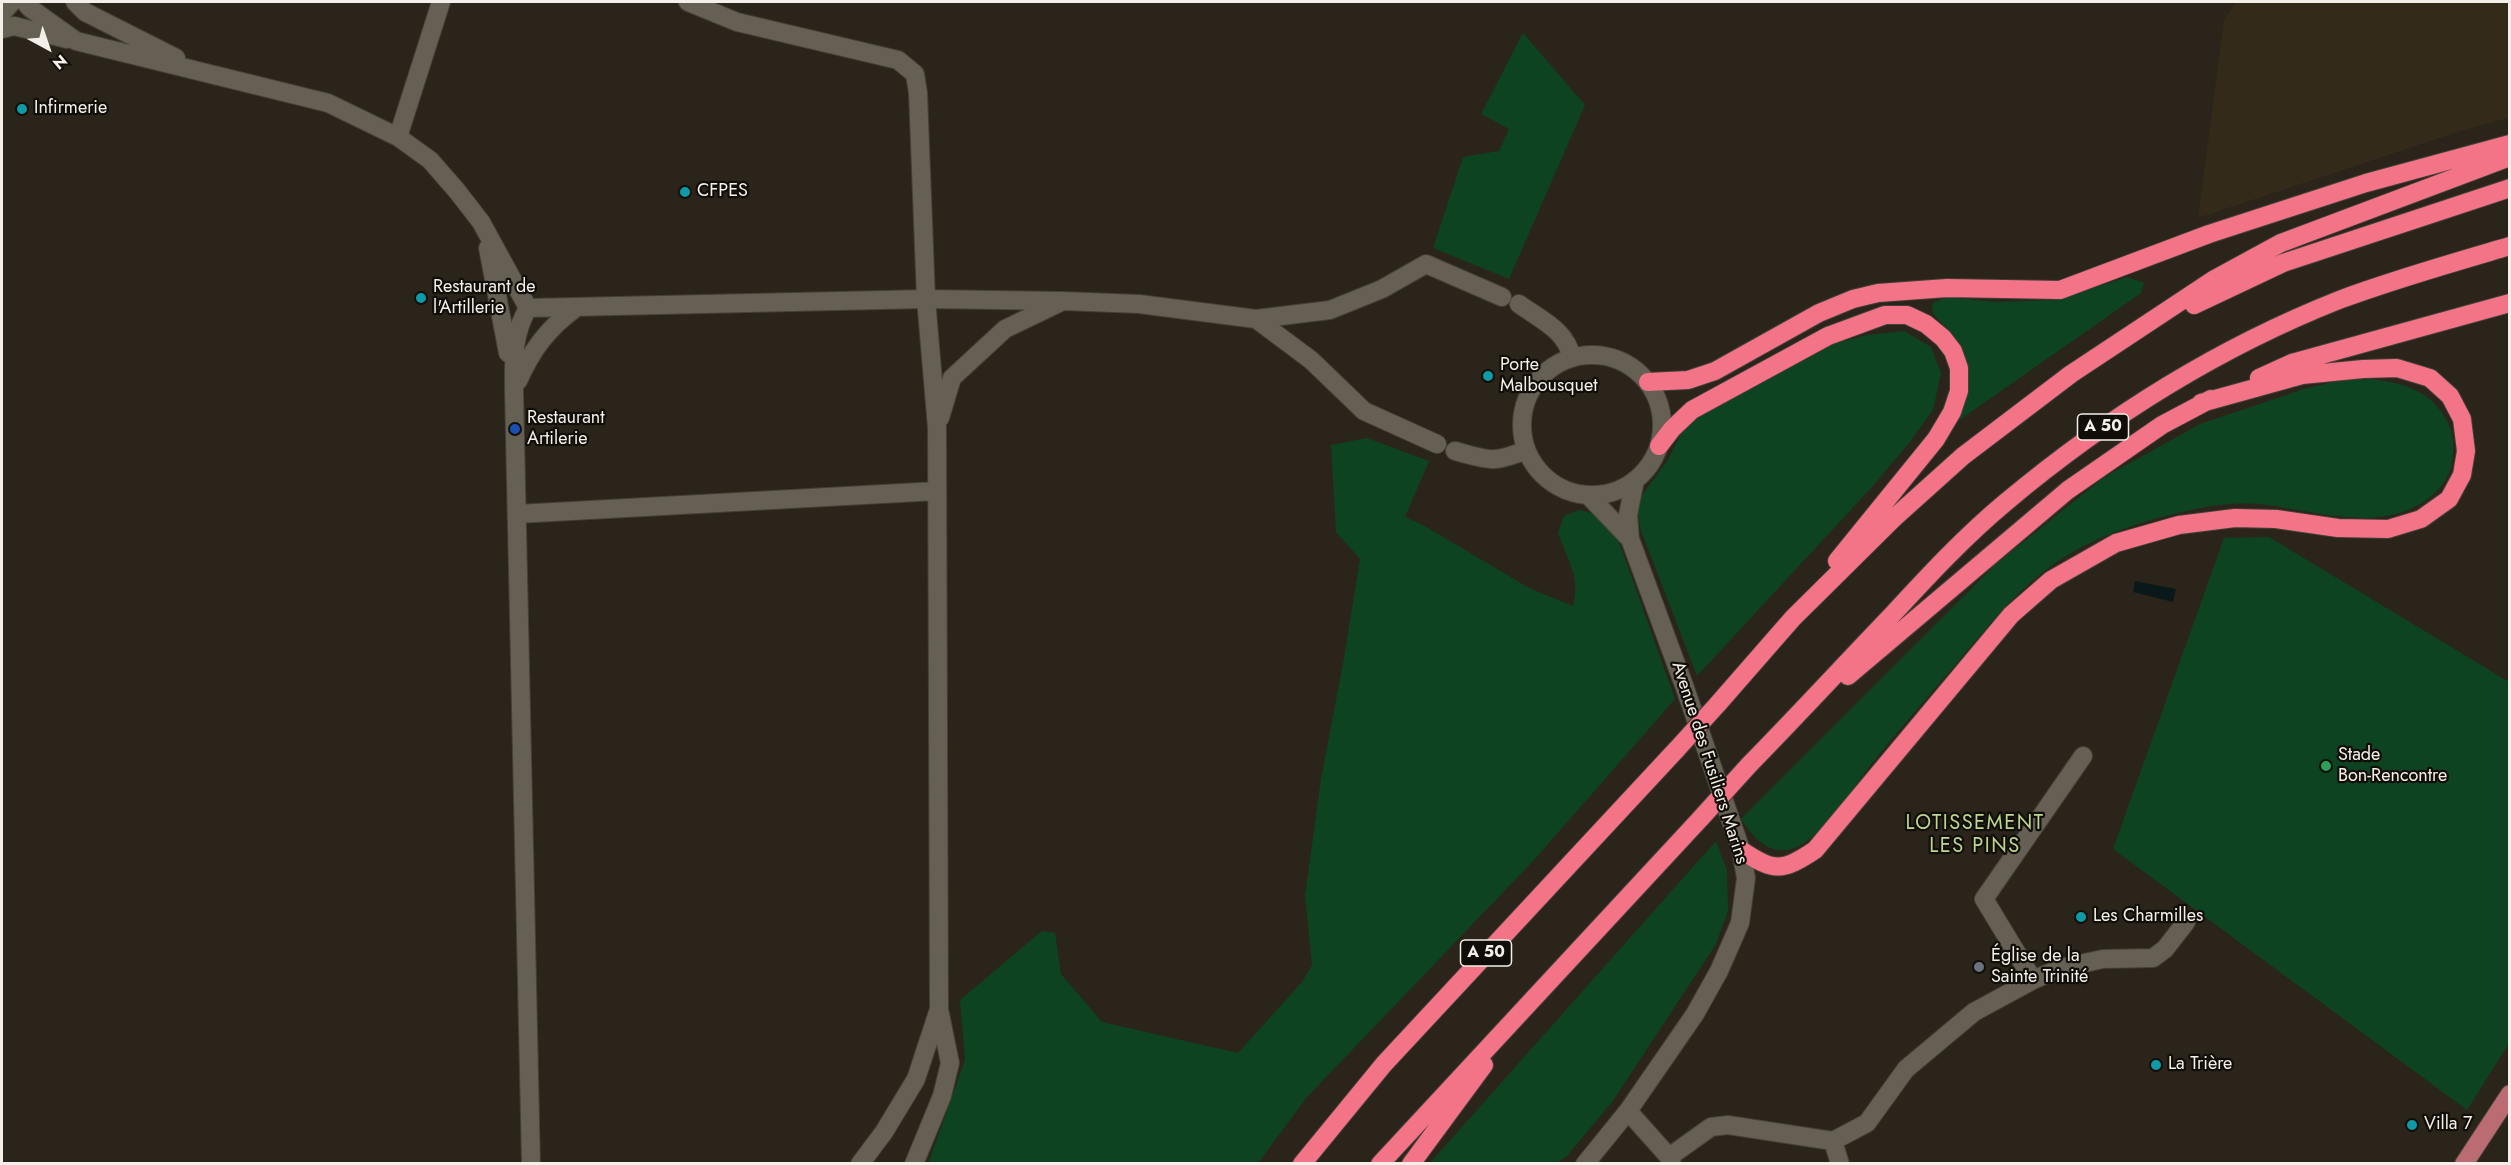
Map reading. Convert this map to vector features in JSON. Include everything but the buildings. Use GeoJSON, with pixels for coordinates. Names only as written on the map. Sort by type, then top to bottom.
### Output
{"type":"FeatureCollection","features":[{"type":"Feature","properties":{"kind":"highway"},"geometry":{"type":"LineString","coordinates":[[1648,382],[1688,380],[1714,371],[1819,313],[1853,299],[1878,293],[1947,288],[2060,290],[2209,234],[2366,183],[2510,144]]}},
{"type":"Feature","properties":{"kind":"highway"},"geometry":{"type":"LineString","coordinates":[[2136,333],[2213,280],[2281,243],[2510,157]]}},
{"type":"Feature","properties":{"kind":"highway","name":"A 50"},"geometry":{"type":"LineString","coordinates":[[1302,1164],[1384,1064],[1717,705],[1793,618],[1894,518],[1963,456],[2071,374],[2136,333],[2283,263],[2510,188]]}},
{"type":"Feature","properties":{"kind":"highway","name":"A 50"},"geometry":{"type":"LineString","coordinates":[[1380,1164],[1749,765],[1947,557],[2004,503],[2070,450],[2135,405],[2282,325],[2393,280],[2510,246]]}},
{"type":"Feature","properties":{"kind":"highway"},"geometry":{"type":"LineString","coordinates":[[1779,735],[2068,490],[2162,425],[2201,403],[2292,363],[2510,303]]}},
{"type":"Feature","properties":{"kind":"highway"},"geometry":{"type":"LineString","coordinates":[[1659,446],[1672,429],[1692,410],[1715,395],[1828,336],[1858,324],[1885,315],[1906,315],[1926,324],[1943,338],[1953,351],[1959,368],[1959,391],[1952,412],[1936,439],[1868,521],[1793,618]]}},
{"type":"Feature","properties":{"kind":"highway"},"geometry":{"type":"LineString","coordinates":[[1741,850],[1764,866],[1784,866],[1799,861],[1815,850],[2011,615],[2051,580],[2116,543],[2180,525],[2235,518],[2276,519],[2338,528],[2388,528],[2421,519],[2449,499],[2462,475],[2466,451],[2462,419],[2450,396],[2430,378],[2397,368],[2302,375],[2201,403]]}},
{"type":"Feature","properties":{"kind":"highway"},"geometry":{"type":"LineString","coordinates":[[1411,1164],[1540,989]]}},
{"type":"Feature","properties":{"kind":"main road"},"geometry":{"type":"LineString","coordinates":[[2464,1164],[2510,1094]]}},
{"type":"Feature","properties":{"kind":"street"},"geometry":{"type":"LineString","coordinates":[[2,7],[12,2]]}},
{"type":"Feature","properties":{"kind":"street"},"geometry":{"type":"LineString","coordinates":[[2,13],[12,2]]}},
{"type":"Feature","properties":{"kind":"street"},"geometry":{"type":"LineString","coordinates":[[25,2],[76,42]]}},
{"type":"Feature","properties":{"kind":"street"},"geometry":{"type":"LineString","coordinates":[[75,2],[85,12],[202,70]]}},
{"type":"Feature","properties":{"kind":"street"},"geometry":{"type":"LineString","coordinates":[[398,137],[441,2]]}},
{"type":"Feature","properties":{"kind":"street"},"geometry":{"type":"LineString","coordinates":[[688,2],[737,22],[898,60],[915,74],[918,93],[926,299],[936,428],[939,1009],[950,1063],[942,1096],[914,1164]]}},
{"type":"Feature","properties":{"kind":"street"},"geometry":{"type":"LineString","coordinates":[[2,29],[14,26],[202,70],[328,103],[398,137],[430,160],[481,222],[528,308]]}},
{"type":"Feature","properties":{"kind":"street"},"geometry":{"type":"LineString","coordinates":[[481,222],[493,267],[514,391]]}},
{"type":"Feature","properties":{"kind":"street"},"geometry":{"type":"LineString","coordinates":[[528,308],[926,299],[1063,301],[1139,304],[1256,319],[1330,310],[1382,289],[1426,264],[1502,297]]}},
{"type":"Feature","properties":{"kind":"street"},"geometry":{"type":"LineString","coordinates":[[936,428],[952,378],[1005,329],[1063,301]]}},
{"type":"Feature","properties":{"kind":"street"},"geometry":{"type":"LineString","coordinates":[[1519,304],[1561,333],[1569,345],[1572,358]]}},
{"type":"Feature","properties":{"kind":"street"},"geometry":{"type":"LineString","coordinates":[[514,391],[526,362],[543,337],[556,322],[577,307]]}},
{"type":"Feature","properties":{"kind":"street"},"geometry":{"type":"LineString","coordinates":[[528,308],[520,322],[515,340],[514,391],[531,1164]]}},
{"type":"Feature","properties":{"kind":"street"},"geometry":{"type":"LineString","coordinates":[[1256,319],[1311,360],[1364,411],[1437,444]]}},
{"type":"Feature","properties":{"kind":"street"},"geometry":{"type":"LineString","coordinates":[[1591,355],[1611,357],[1625,363],[1648,382],[1657,397],[1662,412],[1659,446],[1650,465],[1635,480],[1621,489],[1605,494],[1588,495],[1561,488],[1548,480],[1535,466],[1526,450],[1522,432],[1523,412],[1529,394],[1540,378],[1555,366],[1572,358],[1591,355]]}},
{"type":"Feature","properties":{"kind":"street"},"geometry":{"type":"LineString","coordinates":[[1455,451],[1487,460],[1504,460],[1526,450]]}},
{"type":"Feature","properties":{"kind":"street","name":"Avenue des Fusiliers Marins"},"geometry":{"type":"LineString","coordinates":[[1585,1164],[1628,1111],[1695,1014],[1719,971],[1740,923],[1746,878],[1741,850],[1630,539],[1628,515],[1635,480]]}},
{"type":"Feature","properties":{"kind":"street"},"geometry":{"type":"LineString","coordinates":[[517,514],[937,491]]}},
{"type":"Feature","properties":{"kind":"street","name":"Avenue des Fusiliers Marins"},"geometry":{"type":"LineString","coordinates":[[1588,495],[1630,539]]}},
{"type":"Feature","properties":{"kind":"street"},"geometry":{"type":"LineString","coordinates":[[2033,980],[1984,899],[2084,756]]}},
{"type":"Feature","properties":{"kind":"street"},"geometry":{"type":"LineString","coordinates":[[1628,1111],[1671,1160],[1711,1127],[1728,1125],[1833,1141],[1867,1123],[1906,1069],[1974,1012],[2033,980],[2061,968],[2103,959],[2153,958],[2165,949],[2186,922]]}},
{"type":"Feature","properties":{"kind":"street"},"geometry":{"type":"LineString","coordinates":[[860,1164],[884,1132],[916,1079],[939,1009]]}},
{"type":"Feature","properties":{"kind":"street"},"geometry":{"type":"LineString","coordinates":[[1833,1141],[1840,1164]]}},
{"type":"Feature","properties":{"kind":"shaded area"},"geometry":{"type":"Polygon","coordinates":[[[2236,2],[2509,2],[2509,118],[2473,127],[2198,218],[2224,20],[2236,2]]]}},
{"type":"Feature","properties":{"kind":"shaded area"},"geometry":{"type":"Polygon","coordinates":[[[2135,581],[2176,589],[2173,602],[2133,592],[2135,581]]]}},
{"type":"Feature","properties":{"kind":"green space"},"geometry":{"type":"Polygon","coordinates":[[[1523,33],[1585,105],[1509,279],[1433,248],[1463,157],[1499,151],[1509,129],[1481,114],[1523,33]]]}},
{"type":"Feature","properties":{"kind":"green space"},"geometry":{"type":"Polygon","coordinates":[[[2127,277],[2144,283],[2141,293],[1958,421],[1959,409],[1967,389],[1968,367],[1961,348],[1933,314],[1932,304],[1945,297],[1997,302],[2056,300],[2127,277]]]}},
{"type":"Feature","properties":{"kind":"green space"},"geometry":{"type":"Polygon","coordinates":[[[1904,331],[1931,347],[1941,373],[1933,410],[1871,488],[1697,676],[1640,528],[1636,503],[1668,460],[1681,433],[1703,410],[1829,345],[1867,335],[1904,331]]]}},
{"type":"Feature","properties":{"kind":"green space"},"geometry":{"type":"Polygon","coordinates":[[[2372,379],[2418,391],[2433,402],[2448,423],[2453,437],[2451,467],[2448,476],[2431,496],[2413,508],[2373,517],[2330,515],[2260,504],[2213,506],[2151,520],[2098,539],[2050,567],[2006,606],[1893,737],[1827,823],[1805,842],[1785,850],[1769,848],[1756,838],[1741,819],[1996,564],[2103,478],[2200,424],[2304,389],[2342,380],[2372,379]]]}},
{"type":"Feature","properties":{"kind":"green space"},"geometry":{"type":"Polygon","coordinates":[[[1367,438],[1429,461],[1405,517],[1423,525],[1529,588],[1573,606],[1574,577],[1558,533],[1564,516],[1580,510],[1602,516],[1618,539],[1675,699],[1534,860],[1307,1097],[1258,1163],[928,1164],[965,1060],[960,1000],[1042,931],[1055,933],[1061,974],[1102,1022],[1238,1053],[1302,982],[1312,965],[1305,896],[1321,779],[1360,559],[1336,532],[1331,445],[1367,438]]]}},
{"type":"Feature","properties":{"kind":"green space","name":"Stade Bon-Rencontre"},"geometry":{"type":"Polygon","coordinates":[[[2269,537],[2509,682],[2509,1043],[2467,1110],[2113,849],[2224,538],[2269,537]]]}},
{"type":"Feature","properties":{"kind":"green space"},"geometry":{"type":"Polygon","coordinates":[[[1716,841],[1727,870],[1728,911],[1716,944],[1612,1102],[1567,1156],[1557,1163],[1430,1163],[1716,841]]]}},
{"type":"Feature","properties":{"kind":"place","name":"Infirmerie"},"geometry":{"type":"Point","coordinates":[22,109]}},
{"type":"Feature","properties":{"kind":"place","name":"CFPES"},"geometry":{"type":"Point","coordinates":[685,192]}},
{"type":"Feature","properties":{"kind":"place","name":"Restaurant de l'Artillerie"},"geometry":{"type":"Point","coordinates":[421,298]}},
{"type":"Feature","properties":{"kind":"place","name":"Porte Malbousquet"},"geometry":{"type":"Point","coordinates":[1488,376]}},
{"type":"Feature","properties":{"kind":"place","name":"Restaurant Artilerie"},"geometry":{"type":"Point","coordinates":[515,429]}},
{"type":"Feature","properties":{"kind":"place","name":"Stade Bon-Rencontre"},"geometry":{"type":"Point","coordinates":[2326,766]}},
{"type":"Feature","properties":{"kind":"place","name":"Les Charmilles"},"geometry":{"type":"Point","coordinates":[2081,917]}},
{"type":"Feature","properties":{"kind":"place","name":"Église de la Sainte Trinité"},"geometry":{"type":"Point","coordinates":[1979,967]}},
{"type":"Feature","properties":{"kind":"place","name":"La Trière"},"geometry":{"type":"Point","coordinates":[2156,1065]}},
{"type":"Feature","properties":{"kind":"place","name":"Villa 7"},"geometry":{"type":"Point","coordinates":[2412,1125]}},
{"type":"Feature","properties":{"kind":"district","name":"LOTISSEMENT LES PINS"},"geometry":{"type":"Point","coordinates":[1975,836]}}]}
